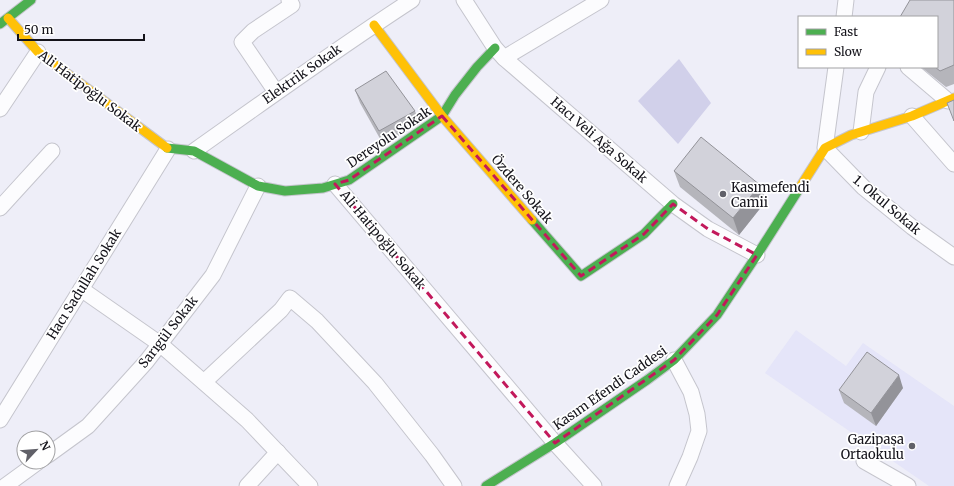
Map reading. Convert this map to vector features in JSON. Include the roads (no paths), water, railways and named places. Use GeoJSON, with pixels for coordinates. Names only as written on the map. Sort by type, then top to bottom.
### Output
{"type":"FeatureCollection","features":[{"type":"Feature","properties":{"kind":"street"},"geometry":{"type":"LineString","coordinates":[[0,24],[31,0]]}},
{"type":"Feature","properties":{"kind":"street"},"geometry":{"type":"LineString","coordinates":[[276,92],[242,42],[253,31],[292,5],[289,0]]}},
{"type":"Feature","properties":{"kind":"street","name":"Elektrik Sokak"},"geometry":{"type":"LineString","coordinates":[[194,151],[276,92],[412,0]]}},
{"type":"Feature","properties":{"kind":"street","name":"Hacı Veli Ağa Sokak"},"geometry":{"type":"LineString","coordinates":[[464,0],[499,53],[673,204],[708,229],[757,255]]}},
{"type":"Feature","properties":{"kind":"street"},"geometry":{"type":"LineString","coordinates":[[499,53],[601,0]]}},
{"type":"Feature","properties":{"kind":"street"},"geometry":{"type":"LineString","coordinates":[[844,16],[846,0]]}},
{"type":"Feature","properties":{"kind":"street","name":"Ali Hatipoğlu Sokak"},"geometry":{"type":"LineString","coordinates":[[8,18],[38,52],[168,149],[194,151],[258,186],[285,191],[323,188],[335,184],[555,443],[594,486]]}},
{"type":"Feature","properties":{"kind":"street","name":"Özdere Sokak"},"geometry":{"type":"LineString","coordinates":[[374,25],[442,116],[581,276],[644,234],[673,204]]}},
{"type":"Feature","properties":{"kind":"street"},"geometry":{"type":"LineString","coordinates":[[0,109],[38,52]]}},
{"type":"Feature","properties":{"kind":"street","name":"Dereyolu Sokak"},"geometry":{"type":"LineString","coordinates":[[335,184],[349,180],[442,116],[477,67],[499,53]]}},
{"type":"Feature","properties":{"kind":"street"},"geometry":{"type":"LineString","coordinates":[[824,148],[836,68]]}},
{"type":"Feature","properties":{"kind":"street"},"geometry":{"type":"LineString","coordinates":[[861,132],[866,92],[878,68]]}},
{"type":"Feature","properties":{"kind":"street"},"geometry":{"type":"LineString","coordinates":[[824,148],[851,134],[912,116],[951,99],[909,68]]}},
{"type":"Feature","properties":{"kind":"street"},"geometry":{"type":"LineString","coordinates":[[912,116],[954,164]]}},
{"type":"Feature","properties":{"kind":"street","name":"Kasım Efendi Caddesi"},"geometry":{"type":"LineString","coordinates":[[486,486],[555,443],[648,380],[674,360],[717,315],[757,255],[824,148]]}},
{"type":"Feature","properties":{"kind":"street","name":"1. Okul Sokak"},"geometry":{"type":"LineString","coordinates":[[824,148],[864,188],[912,227],[954,257]]}},
{"type":"Feature","properties":{"kind":"street","name":"Hacı Sadullah Sokak"},"geometry":{"type":"LineString","coordinates":[[0,420],[168,149]]}},
{"type":"Feature","properties":{"kind":"street"},"geometry":{"type":"LineString","coordinates":[[0,208],[52,151]]}},
{"type":"Feature","properties":{"kind":"street","name":"Sarıgül Sokak"},"geometry":{"type":"LineString","coordinates":[[56,449],[88,426],[146,362],[213,275],[258,186]]}},
{"type":"Feature","properties":{"kind":"street"},"geometry":{"type":"LineString","coordinates":[[81,289],[160,344],[247,420],[310,486]]}},
{"type":"Feature","properties":{"kind":"street"},"geometry":{"type":"LineString","coordinates":[[204,382],[281,310],[290,298],[317,321],[375,383],[454,486]]}},
{"type":"Feature","properties":{"kind":"street"},"geometry":{"type":"LineString","coordinates":[[674,360],[691,392],[700,431],[677,486]]}},
{"type":"Feature","properties":{"kind":"street"},"geometry":{"type":"LineString","coordinates":[[247,486],[278,452]]}},
{"type":"Feature","properties":{"kind":"street"},"geometry":{"type":"LineString","coordinates":[[864,461],[908,486]]}},
{"type":"Feature","properties":{"kind":"street"},"geometry":{"type":"LineString","coordinates":[[5,486],[27,470]]}},
{"type":"Feature","properties":{"kind":"place","name":"Kasımefendi Camii"},"geometry":{"type":"Point","coordinates":[723,194]}},
{"type":"Feature","properties":{"kind":"place","name":"Gazipaşa Ortaokulu"},"geometry":{"type":"Point","coordinates":[912,446]}}]}
